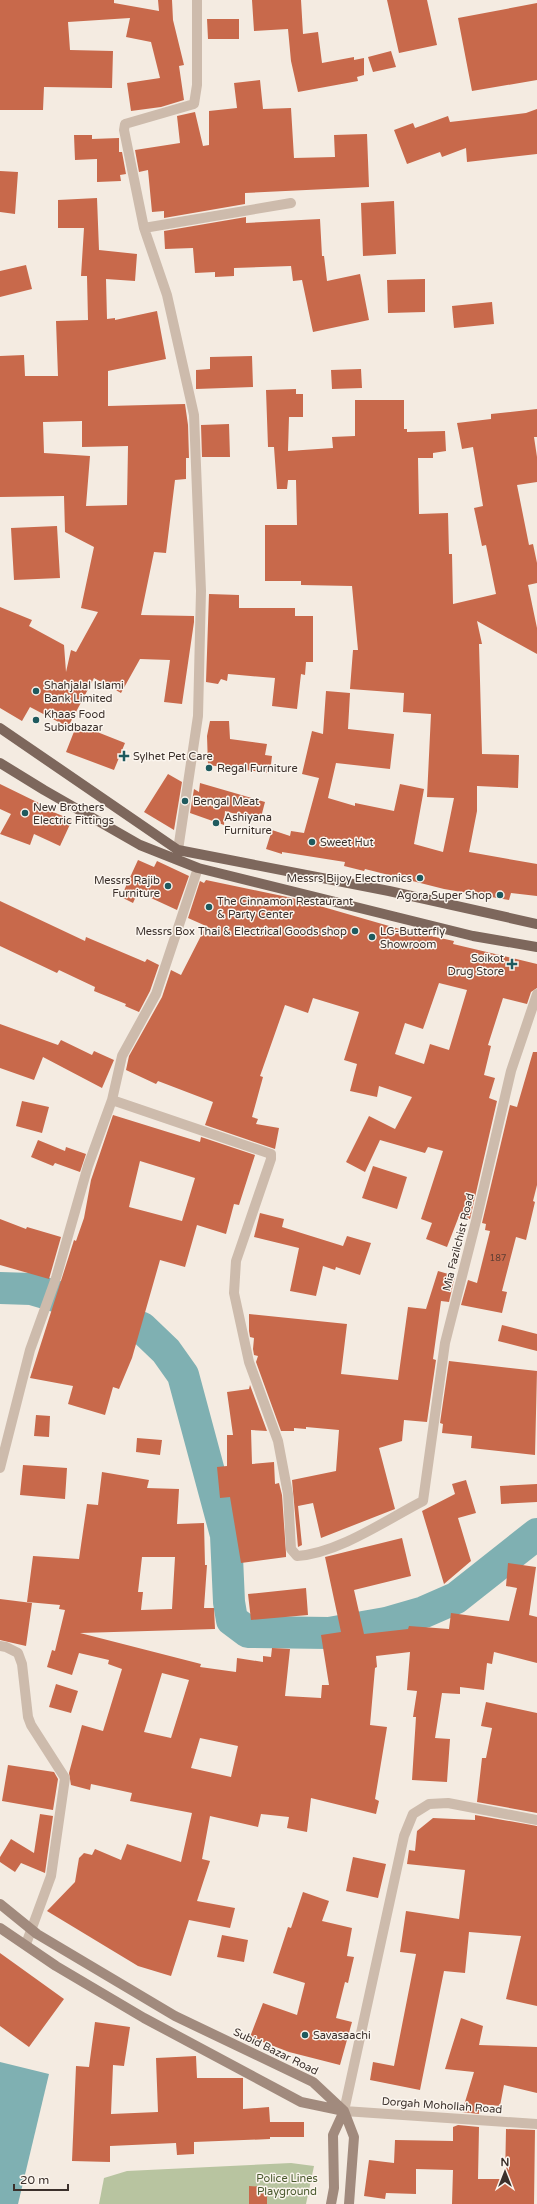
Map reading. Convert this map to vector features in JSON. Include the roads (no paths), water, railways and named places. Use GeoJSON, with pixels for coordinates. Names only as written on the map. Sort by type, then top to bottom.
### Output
{"type":"FeatureCollection","features":[{"type":"Feature","properties":{"kind":"main road"},"geometry":{"type":"LineString","coordinates":[[0,728],[178,850],[389,891],[537,924]]}},
{"type":"Feature","properties":{"kind":"main road"},"geometry":{"type":"LineString","coordinates":[[0,762],[44,790],[140,845],[198,868],[473,936],[537,947]]}},
{"type":"Feature","properties":{"kind":"main road","name":"Subid Bazar Road"},"geometry":{"type":"LineString","coordinates":[[0,1904],[32,1929],[175,2016],[313,2082],[344,2111]]}},
{"type":"Feature","properties":{"kind":"main road"},"geometry":{"type":"LineString","coordinates":[[0,1928],[26,1944],[56,1966],[144,2018],[300,2102],[344,2111]]}},
{"type":"Feature","properties":{"kind":"main road"},"geometry":{"type":"LineString","coordinates":[[331,2204],[334,2188],[333,2135],[344,2111]]}},
{"type":"Feature","properties":{"kind":"main road"},"geometry":{"type":"LineString","coordinates":[[344,2111],[354,2137],[349,2204]]}},
{"type":"Feature","properties":{"kind":"street"},"geometry":{"type":"LineString","coordinates":[[178,850],[198,716],[202,591],[194,415],[167,295],[144,228],[124,130],[125,124],[194,104],[197,85],[197,0]]}},
{"type":"Feature","properties":{"kind":"street"},"geometry":{"type":"LineString","coordinates":[[144,228],[291,202]]}},
{"type":"Feature","properties":{"kind":"street"},"geometry":{"type":"LineString","coordinates":[[0,1468],[30,1350],[56,1278],[88,1166],[112,1100],[122,1056],[156,994],[198,868]]}},
{"type":"Feature","properties":{"kind":"street","name":"Mia Fazilchist Road"},"geometry":{"type":"LineString","coordinates":[[112,1100],[271,1154],[271,1159],[236,1261],[234,1293],[249,1362],[278,1441],[288,1494],[291,1549],[297,1556],[306,1555],[344,1543],[423,1501],[445,1343],[476,1221],[510,1071],[537,994]]}},
{"type":"Feature","properties":{"kind":"street"},"geometry":{"type":"LineString","coordinates":[[0,1646],[6,1647],[18,1653],[22,1664],[28,1717],[31,1725],[65,1778],[51,1876],[26,1944]]}},
{"type":"Feature","properties":{"kind":"street"},"geometry":{"type":"LineString","coordinates":[[344,2111],[404,1836],[413,1814],[428,1804],[448,1803],[537,1820]]}},
{"type":"Feature","properties":{"kind":"street","name":"Dorgah Mohollah Road"},"geometry":{"type":"LineString","coordinates":[[344,2111],[537,2124]]}},
{"type":"Feature","properties":{"kind":"water"},"geometry":{"type":"Polygon","coordinates":[[[0,2062],[49,2074],[18,2204],[0,2204],[0,2062]]]}},
{"type":"Feature","properties":{"kind":"waterway"},"geometry":{"type":"LineString","coordinates":[[0,1288],[31,1289],[72,1301],[142,1328],[166,1351],[183,1375],[226,1535],[229,1602],[232,1620],[248,1632],[329,1633],[386,1623],[424,1612],[456,1598],[537,1534]]}},
{"type":"Feature","properties":{"kind":"place","name":"Shahjalal Islami Bank Limited"},"geometry":{"type":"Point","coordinates":[36,691]}},
{"type":"Feature","properties":{"kind":"place","name":"Khaas Food Subidbazar"},"geometry":{"type":"Point","coordinates":[36,720]}},
{"type":"Feature","properties":{"kind":"place","name":"Sylhet Pet Care"},"geometry":{"type":"Point","coordinates":[124,756]}},
{"type":"Feature","properties":{"kind":"place","name":"Regal Furniture"},"geometry":{"type":"Point","coordinates":[209,768]}},
{"type":"Feature","properties":{"kind":"place","name":"Bengal Meat"},"geometry":{"type":"Point","coordinates":[185,801]}},
{"type":"Feature","properties":{"kind":"place","name":"New Brothers Electric Fittings"},"geometry":{"type":"Point","coordinates":[25,813]}},
{"type":"Feature","properties":{"kind":"place","name":"Ashiyana Furniture"},"geometry":{"type":"Point","coordinates":[216,823]}},
{"type":"Feature","properties":{"kind":"place","name":"Sweet Hut"},"geometry":{"type":"Point","coordinates":[312,842]}},
{"type":"Feature","properties":{"kind":"place","name":"Messrs Bijoy Electronics"},"geometry":{"type":"Point","coordinates":[420,878]}},
{"type":"Feature","properties":{"kind":"place","name":"Messrs Rajib Furniture"},"geometry":{"type":"Point","coordinates":[168,886]}},
{"type":"Feature","properties":{"kind":"place","name":"Agora Super Shop"},"geometry":{"type":"Point","coordinates":[500,895]}},
{"type":"Feature","properties":{"kind":"place","name":"The Cinnamon Restaurant & Party Center"},"geometry":{"type":"Point","coordinates":[209,907]}},
{"type":"Feature","properties":{"kind":"place","name":"Messrs Box Thai & Electrical Goods shop"},"geometry":{"type":"Point","coordinates":[355,931]}},
{"type":"Feature","properties":{"kind":"place","name":"LG-Butterfly Showroom"},"geometry":{"type":"Point","coordinates":[372,937]}},
{"type":"Feature","properties":{"kind":"place","name":"Soikot Drug Store"},"geometry":{"type":"Point","coordinates":[512,964]}},
{"type":"Feature","properties":{"kind":"place","name":"Savasaachi"},"geometry":{"type":"Point","coordinates":[305,2035]}},
{"type":"Feature","properties":{"kind":"park label","name":"Police Lines Playground"},"geometry":{"type":"Point","coordinates":[287,2184]}}]}
